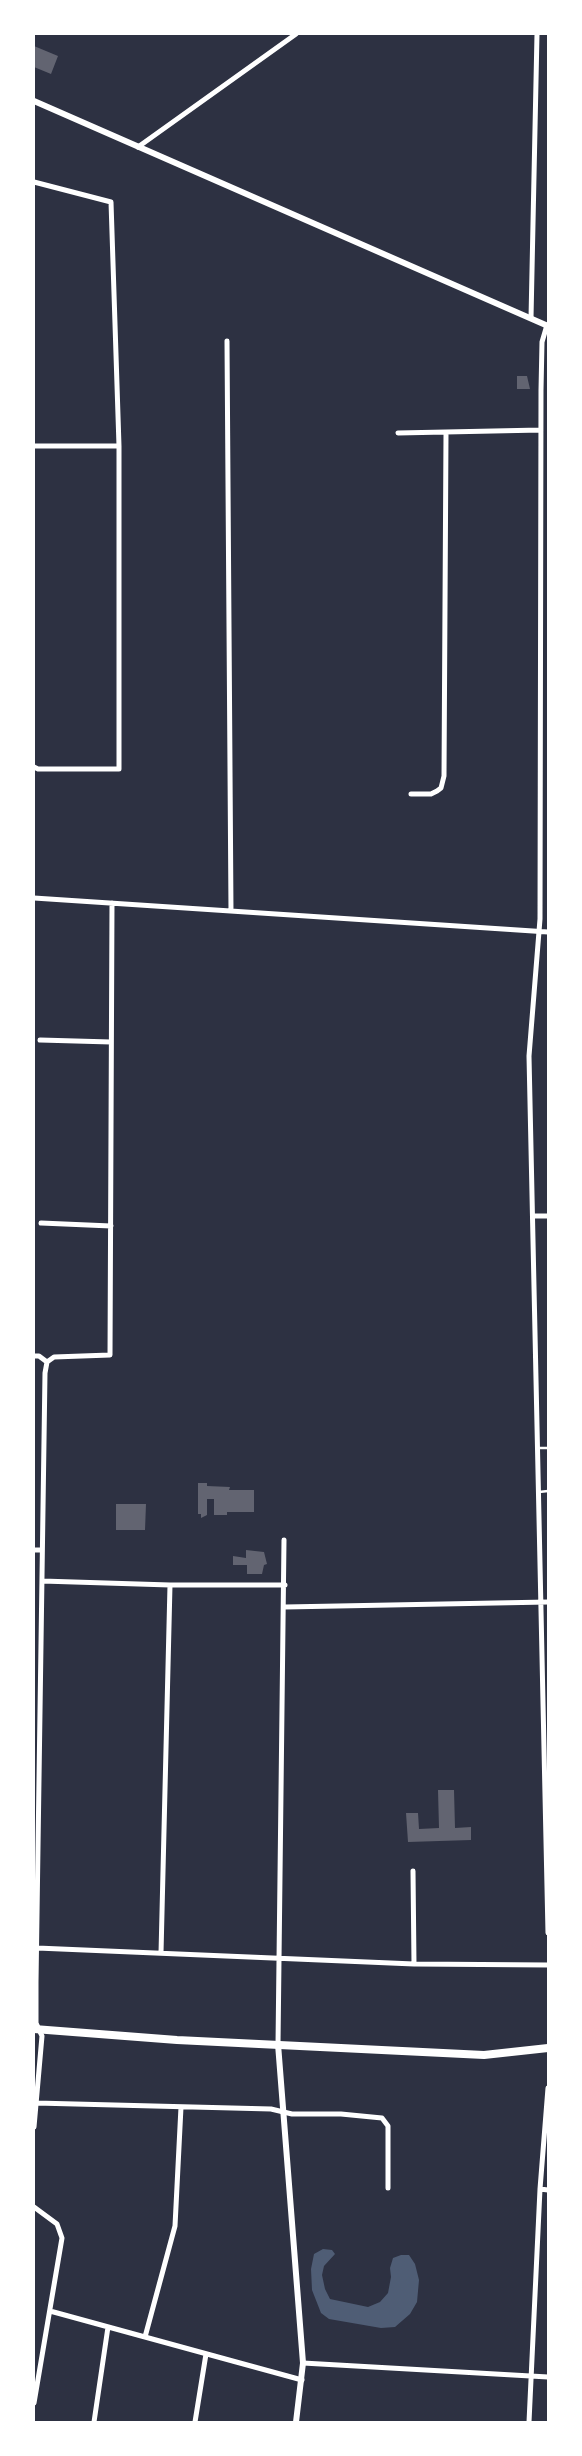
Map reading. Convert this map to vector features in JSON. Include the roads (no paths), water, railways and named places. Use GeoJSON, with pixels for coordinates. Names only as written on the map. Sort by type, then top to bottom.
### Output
{"type":"FeatureCollection","features":[{"type":"Feature","properties":{"kind":"main road"},"geometry":{"type":"LineString","coordinates":[[36,2029],[170,2040],[484,2055],[548,2048]]}},
{"type":"Feature","properties":{"kind":"street"},"geometry":{"type":"LineString","coordinates":[[138,147],[296,34]]}},
{"type":"Feature","properties":{"kind":"street"},"geometry":{"type":"LineString","coordinates":[[531,318],[536,34]]}},
{"type":"Feature","properties":{"kind":"street"},"geometry":{"type":"LineString","coordinates":[[34,101],[548,326],[541,347],[539,931],[529,1056],[539,1492],[545,1602],[548,1933]]}},
{"type":"Feature","properties":{"kind":"street"},"geometry":{"type":"LineString","coordinates":[[34,182],[111,202],[119,446],[119,769],[38,770],[34,767]]}},
{"type":"Feature","properties":{"kind":"street"},"geometry":{"type":"LineString","coordinates":[[227,341],[231,911]]}},
{"type":"Feature","properties":{"kind":"street"},"geometry":{"type":"LineString","coordinates":[[398,433],[446,434],[541,430]]}},
{"type":"Feature","properties":{"kind":"street"},"geometry":{"type":"LineString","coordinates":[[411,794],[437,791],[444,776],[446,434]]}},
{"type":"Feature","properties":{"kind":"street"},"geometry":{"type":"LineString","coordinates":[[34,446],[119,446]]}},
{"type":"Feature","properties":{"kind":"street"},"geometry":{"type":"LineString","coordinates":[[34,898],[548,932]]}},
{"type":"Feature","properties":{"kind":"street"},"geometry":{"type":"LineString","coordinates":[[34,2127],[42,2036],[36,2029],[36,1948],[45,1373],[47,1362],[54,1357],[110,1355],[112,903]]}},
{"type":"Feature","properties":{"kind":"street"},"geometry":{"type":"LineString","coordinates":[[40,1040],[111,1042]]}},
{"type":"Feature","properties":{"kind":"street"},"geometry":{"type":"LineString","coordinates":[[533,1216],[548,1216]]}},
{"type":"Feature","properties":{"kind":"street"},"geometry":{"type":"LineString","coordinates":[[41,1223],[111,1226]]}},
{"type":"Feature","properties":{"kind":"street"},"geometry":{"type":"LineString","coordinates":[[34,1356],[39,1356],[47,1362]]}},
{"type":"Feature","properties":{"kind":"street"},"geometry":{"type":"LineString","coordinates":[[284,1540],[285,1607],[278,2044],[304,2363],[296,2422]]}},
{"type":"Feature","properties":{"kind":"street"},"geometry":{"type":"LineString","coordinates":[[34,1550],[42,1550]]}},
{"type":"Feature","properties":{"kind":"street"},"geometry":{"type":"LineString","coordinates":[[42,1581],[170,1585],[285,1585]]}},
{"type":"Feature","properties":{"kind":"street"},"geometry":{"type":"LineString","coordinates":[[161,1953],[170,1585]]}},
{"type":"Feature","properties":{"kind":"street"},"geometry":{"type":"LineString","coordinates":[[285,1607],[545,1602]]}},
{"type":"Feature","properties":{"kind":"street"},"geometry":{"type":"LineString","coordinates":[[413,1871],[414,1964]]}},
{"type":"Feature","properties":{"kind":"street"},"geometry":{"type":"LineString","coordinates":[[36,1948],[414,1964],[548,1965]]}},
{"type":"Feature","properties":{"kind":"street"},"geometry":{"type":"LineString","coordinates":[[529,2422],[540,2189],[548,2088]]}},
{"type":"Feature","properties":{"kind":"street"},"geometry":{"type":"LineString","coordinates":[[36,2103],[270,2109],[283,2112],[382,2118],[388,2126],[388,2188]]}},
{"type":"Feature","properties":{"kind":"street"},"geometry":{"type":"LineString","coordinates":[[145,2337],[175,2226],[180,2106]]}},
{"type":"Feature","properties":{"kind":"street"},"geometry":{"type":"LineString","coordinates":[[540,2189],[548,2190]]}},
{"type":"Feature","properties":{"kind":"street"},"geometry":{"type":"LineString","coordinates":[[34,2209],[57,2224],[62,2238],[34,2403]]}},
{"type":"Feature","properties":{"kind":"street"},"geometry":{"type":"LineString","coordinates":[[50,2311],[302,2380]]}},
{"type":"Feature","properties":{"kind":"street"},"geometry":{"type":"LineString","coordinates":[[94,2422],[108,2327]]}},
{"type":"Feature","properties":{"kind":"street"},"geometry":{"type":"LineString","coordinates":[[195,2422],[206,2354]]}},
{"type":"Feature","properties":{"kind":"street"},"geometry":{"type":"LineString","coordinates":[[304,2363],[548,2377]]}},
{"type":"Feature","properties":{"kind":"lane"},"geometry":{"type":"LineString","coordinates":[[538,1448],[548,1448]]}},
{"type":"Feature","properties":{"kind":"lane"},"geometry":{"type":"LineString","coordinates":[[539,1492],[548,1491]]}},
{"type":"Feature","properties":{"kind":"water"},"geometry":{"type":"Polygon","coordinates":[[[323,2249],[332,2250],[335,2254],[324,2266],[322,2275],[325,2289],[330,2299],[368,2307],[380,2302],[388,2293],[391,2277],[390,2268],[393,2258],[409,2255],[415,2264],[419,2280],[417,2302],[410,2314],[395,2327],[381,2328],[329,2319],[321,2313],[312,2290],[311,2269],[314,2254],[323,2249]]]}}]}
